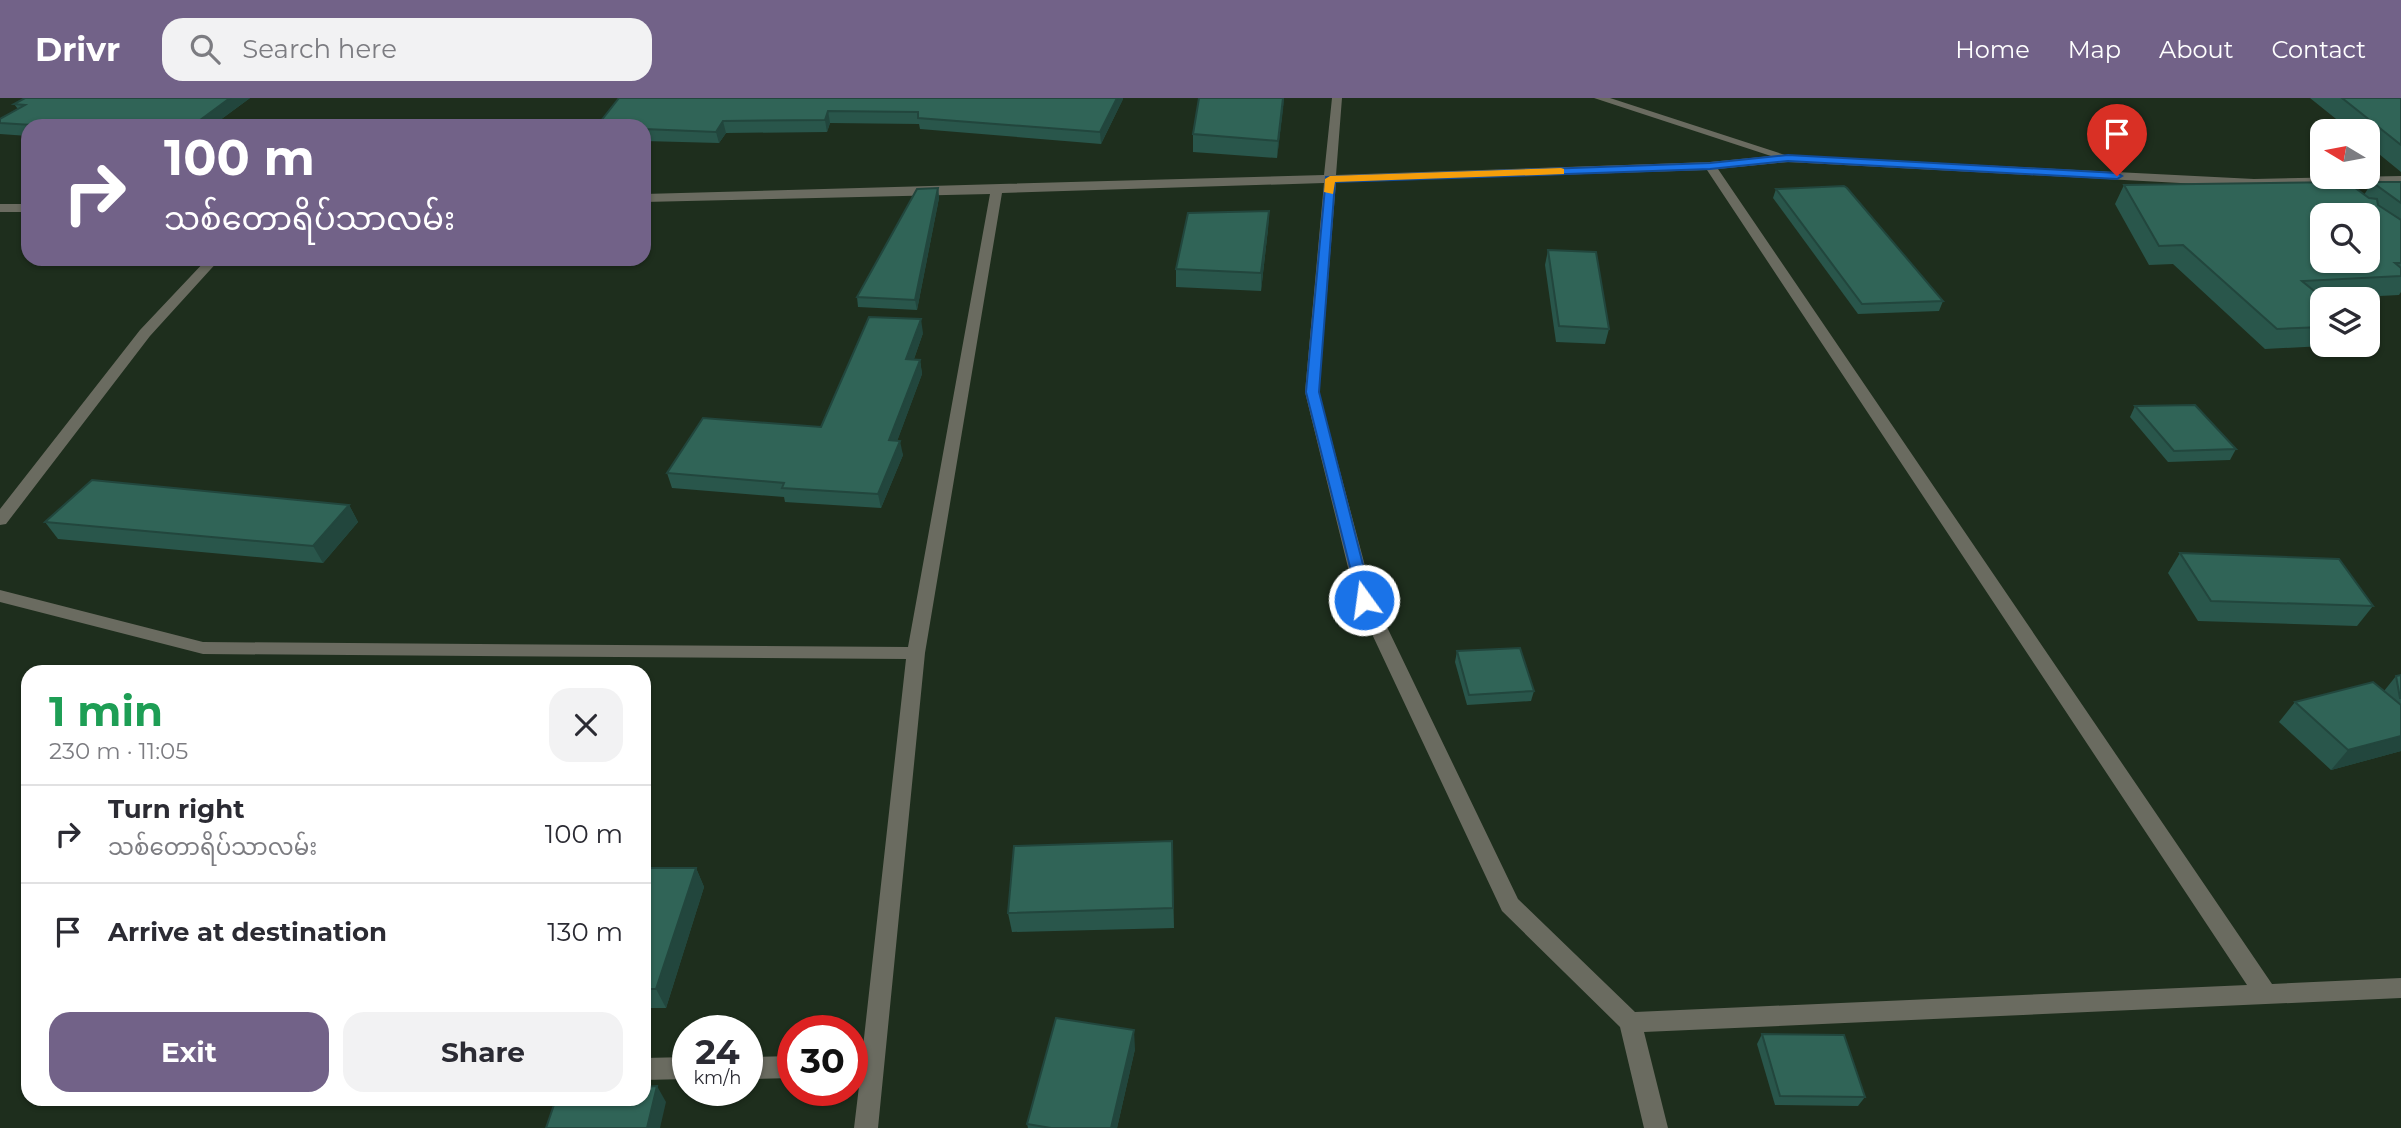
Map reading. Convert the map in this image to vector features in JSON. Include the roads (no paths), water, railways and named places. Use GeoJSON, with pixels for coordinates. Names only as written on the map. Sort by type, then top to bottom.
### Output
{"type":"FeatureCollection","features":[{"type":"Feature","properties":{"kind":"street"},"geometry":{"type":"LineString","coordinates":[[1337,98],[1312,392],[1364,600],[1510,905],[1630,1023],[1656,1128]]}},
{"type":"Feature","properties":{"kind":"street"},"geometry":{"type":"LineString","coordinates":[[1599,98],[1788,158]]}},
{"type":"Feature","properties":{"kind":"street"},"geometry":{"type":"LineString","coordinates":[[651,198],[997,190],[1710,166],[1788,158],[2254,183],[2310,181]]}},
{"type":"Feature","properties":{"kind":"street"},"geometry":{"type":"LineString","coordinates":[[1710,166],[2266,994]]}},
{"type":"Feature","properties":{"kind":"street"},"geometry":{"type":"LineString","coordinates":[[2380,180],[2401,180]]}},
{"type":"Feature","properties":{"kind":"street"},"geometry":{"type":"LineString","coordinates":[[2332,189],[2340,195]]}},
{"type":"Feature","properties":{"kind":"street"},"geometry":{"type":"LineString","coordinates":[[868,1021],[916,653],[997,190]]}},
{"type":"Feature","properties":{"kind":"street"},"geometry":{"type":"LineString","coordinates":[[0,208],[21,208]]}},
{"type":"Feature","properties":{"kind":"street"},"geometry":{"type":"LineString","coordinates":[[0,520],[145,333],[207,266]]}},
{"type":"Feature","properties":{"kind":"street"},"geometry":{"type":"LineString","coordinates":[[0,596],[203,648],[916,653]]}},
{"type":"Feature","properties":{"kind":"street"},"geometry":{"type":"LineString","coordinates":[[1630,1023],[2401,988]]}},
{"type":"Feature","properties":{"kind":"street"},"geometry":{"type":"LineString","coordinates":[[651,1069],[672,1068]]}},
{"type":"Feature","properties":{"kind":"street"},"geometry":{"type":"LineString","coordinates":[[865,1106],[866,1128]]}}]}
